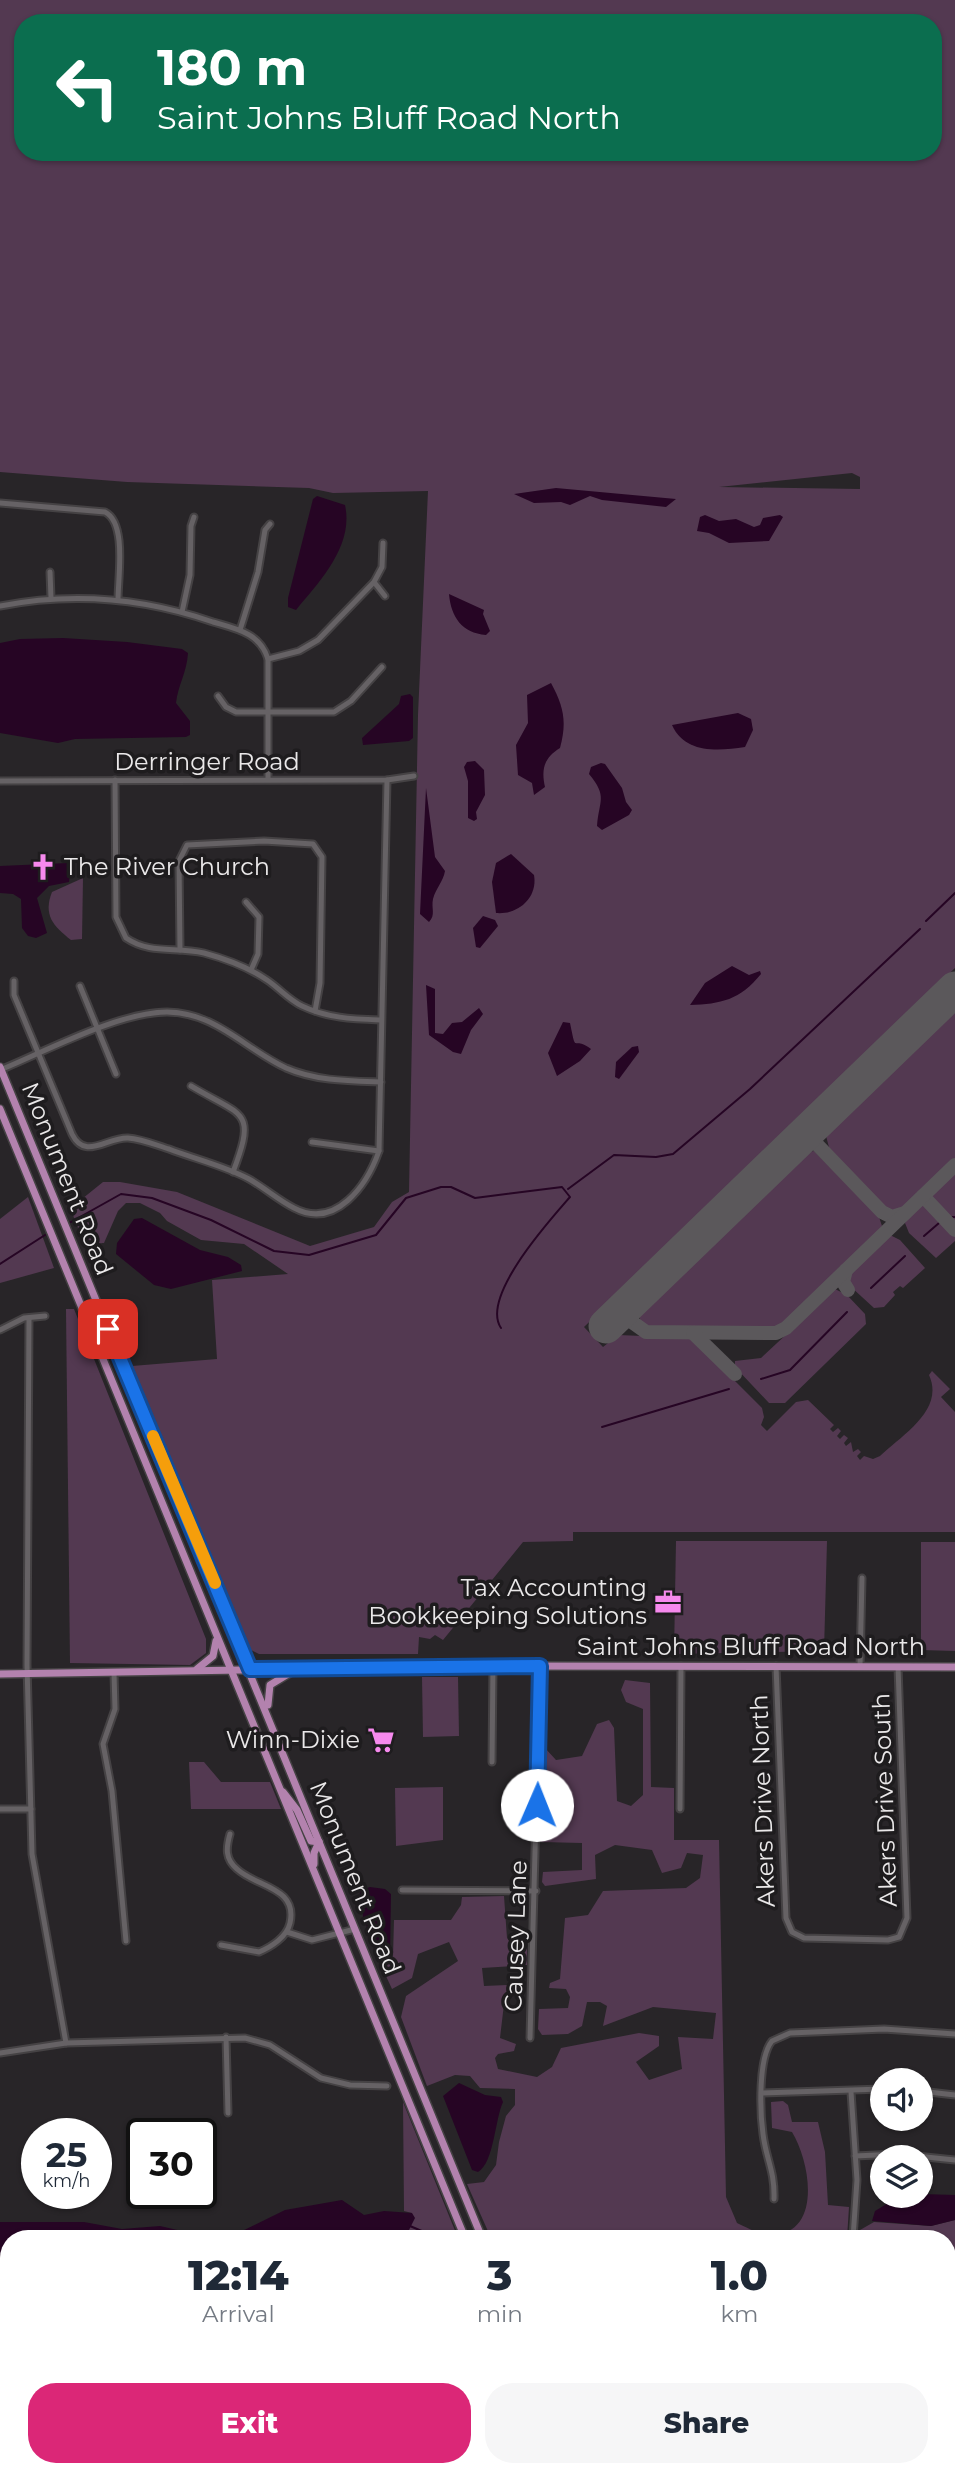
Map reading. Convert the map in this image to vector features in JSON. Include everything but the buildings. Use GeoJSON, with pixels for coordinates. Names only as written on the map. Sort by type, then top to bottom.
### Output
{"type":"FeatureCollection","features":[{"type":"Feature","properties":{"kind":"main road","name":"Monument Road"},"geometry":{"type":"LineString","coordinates":[[0,1069],[250,1669],[479,2230]]}},
{"type":"Feature","properties":{"kind":"main road","name":"Monument Road"},"geometry":{"type":"LineString","coordinates":[[0,1109],[462,2230]]}},
{"type":"Feature","properties":{"kind":"main road"},"geometry":{"type":"LineString","coordinates":[[110,1376],[125,1371]]}},
{"type":"Feature","properties":{"kind":"main road"},"geometry":{"type":"LineString","coordinates":[[194,1671],[213,1656],[216,1636]]}},
{"type":"Feature","properties":{"kind":"main road","name":"Saint Johns Bluff Road North"},"geometry":{"type":"LineString","coordinates":[[0,1674],[493,1666],[955,1667]]}},
{"type":"Feature","properties":{"kind":"main road"},"geometry":{"type":"LineString","coordinates":[[269,1716],[267,1699],[270,1685],[298,1668]]}},
{"type":"Feature","properties":{"kind":"main road"},"geometry":{"type":"LineString","coordinates":[[278,1787],[297,1810],[311,1841],[319,1842],[314,1853],[316,1876]]}},
{"type":"Feature","properties":{"kind":"street"},"geometry":{"type":"LineString","coordinates":[[0,503],[105,512],[113,517],[118,524],[118,600]]}},
{"type":"Feature","properties":{"kind":"street"},"geometry":{"type":"LineString","coordinates":[[182,612],[190,575],[191,526],[194,517]]}},
{"type":"Feature","properties":{"kind":"street"},"geometry":{"type":"LineString","coordinates":[[240,631],[258,572],[265,530],[270,524]]}},
{"type":"Feature","properties":{"kind":"street"},"geometry":{"type":"LineString","coordinates":[[268,659],[308,648],[374,582],[382,567],[383,543]]}},
{"type":"Feature","properties":{"kind":"street"},"geometry":{"type":"LineString","coordinates":[[50,572],[51,598]]}},
{"type":"Feature","properties":{"kind":"street"},"geometry":{"type":"LineString","coordinates":[[374,582],[385,596]]}},
{"type":"Feature","properties":{"kind":"street"},"geometry":{"type":"LineString","coordinates":[[0,606],[51,598],[118,600],[182,612],[240,631],[261,643],[268,659],[268,779]]}},
{"type":"Feature","properties":{"kind":"street"},"geometry":{"type":"LineString","coordinates":[[218,696],[232,711],[334,712],[351,701],[382,667]]}},
{"type":"Feature","properties":{"kind":"street","name":"Derringer Road"},"geometry":{"type":"LineString","coordinates":[[0,780],[387,780],[414,776]]}},
{"type":"Feature","properties":{"kind":"street"},"geometry":{"type":"LineString","coordinates":[[115,780],[116,917],[123,933],[147,948],[200,952],[251,970],[300,1005],[315,1011],[344,1019],[380,1020]]}},
{"type":"Feature","properties":{"kind":"street"},"geometry":{"type":"LineString","coordinates":[[14,981],[14,995],[74,1138],[84,1147],[92,1148],[123,1138],[138,1139],[233,1172],[296,1209],[324,1213],[346,1203],[371,1171],[379,1151],[387,780]]}},
{"type":"Feature","properties":{"kind":"street"},"geometry":{"type":"LineString","coordinates":[[180,950],[179,861],[184,847],[197,842],[313,844],[322,858],[320,983],[315,1011]]}},
{"type":"Feature","properties":{"kind":"street"},"geometry":{"type":"LineString","coordinates":[[246,902],[259,917],[258,954],[251,970]]}},
{"type":"Feature","properties":{"kind":"street"},"geometry":{"type":"LineString","coordinates":[[79,986],[116,1074]]}},
{"type":"Feature","properties":{"kind":"street"},"geometry":{"type":"LineString","coordinates":[[0,1069],[140,1015],[165,1012],[194,1015],[222,1027],[296,1072],[335,1081],[381,1083]]}},
{"type":"Feature","properties":{"kind":"street"},"geometry":{"type":"LineString","coordinates":[[191,1086],[237,1113],[246,1124],[246,1137],[233,1172]]}},
{"type":"Feature","properties":{"kind":"street"},"geometry":{"type":"LineString","coordinates":[[312,1142],[379,1151]]}},
{"type":"Feature","properties":{"kind":"street"},"geometry":{"type":"LineString","coordinates":[[0,1331],[29,1318],[46,1316]]}},
{"type":"Feature","properties":{"kind":"street"},"geometry":{"type":"LineString","coordinates":[[29,1318],[29,1674],[33,1868],[66,2043]]}},
{"type":"Feature","properties":{"kind":"street"},"geometry":{"type":"LineString","coordinates":[[860,1666],[862,1578]]}},
{"type":"Feature","properties":{"kind":"street"},"geometry":{"type":"LineString","coordinates":[[492,1762],[493,1666]]}},
{"type":"Feature","properties":{"kind":"street","name":"Causey Lane"},"geometry":{"type":"LineString","coordinates":[[530,2038],[540,1666]]}},
{"type":"Feature","properties":{"kind":"street"},"geometry":{"type":"LineString","coordinates":[[680,1809],[681,1666]]}},
{"type":"Feature","properties":{"kind":"street","name":"Akers Drive North"},"geometry":{"type":"LineString","coordinates":[[776,1666],[786,1918],[792,1932],[804,1938],[888,1940],[896,1939],[904,1932]]}},
{"type":"Feature","properties":{"kind":"street","name":"Akers Drive South"},"geometry":{"type":"LineString","coordinates":[[898,1667],[907,1919],[904,1932]]}},
{"type":"Feature","properties":{"kind":"street"},"geometry":{"type":"LineString","coordinates":[[114,1673],[115,1709],[103,1744],[113,1791],[126,1941]]}},
{"type":"Feature","properties":{"kind":"street"},"geometry":{"type":"LineString","coordinates":[[0,1809],[31,1809]]}},
{"type":"Feature","properties":{"kind":"street"},"geometry":{"type":"LineString","coordinates":[[221,1945],[259,1952],[287,1932],[291,1912],[286,1898],[237,1870],[227,1855],[230,1834]]}},
{"type":"Feature","properties":{"kind":"street"},"geometry":{"type":"LineString","coordinates":[[402,1890],[536,1891]]}},
{"type":"Feature","properties":{"kind":"street"},"geometry":{"type":"LineString","coordinates":[[287,1932],[312,1940],[355,1929]]}},
{"type":"Feature","properties":{"kind":"street"},"geometry":{"type":"LineString","coordinates":[[774,2199],[774,2171],[762,2133],[763,2064],[772,2041],[790,2033],[884,2028],[955,2035]]}},
{"type":"Feature","properties":{"kind":"street"},"geometry":{"type":"LineString","coordinates":[[226,2037],[228,2113]]}},
{"type":"Feature","properties":{"kind":"street"},"geometry":{"type":"LineString","coordinates":[[0,2053],[66,2043],[226,2037],[270,2045],[321,2078],[350,2085],[387,2087]]}},
{"type":"Feature","properties":{"kind":"street"},"geometry":{"type":"LineString","coordinates":[[762,2093],[870,2090]]}},
{"type":"Feature","properties":{"kind":"street"},"geometry":{"type":"LineString","coordinates":[[850,2092],[855,2156],[853,2230]]}},
{"type":"Feature","properties":{"kind":"street"},"geometry":{"type":"LineString","coordinates":[[933,2092],[955,2095]]}},
{"type":"Feature","properties":{"kind":"street"},"geometry":{"type":"LineString","coordinates":[[855,2156],[897,2154],[955,2160]]}},
{"type":"Feature","properties":{"kind":"shaded area"},"geometry":{"type":"Polygon","coordinates":[[[0,0],[955,0],[955,968],[584,1327],[603,1347],[618,1335],[692,1338],[762,1408],[764,1417],[761,1425],[767,1431],[796,1402],[808,1400],[834,1425],[830,1429],[833,1432],[838,1428],[841,1431],[837,1436],[840,1439],[844,1435],[848,1438],[844,1443],[846,1446],[851,1442],[853,1452],[858,1449],[861,1452],[857,1456],[860,1460],[864,1456],[873,1459],[880,1456],[919,1421],[931,1399],[929,1375],[932,1371],[950,1389],[941,1397],[955,1412],[955,1532],[573,1532],[573,1541],[523,1542],[443,1640],[435,1635],[430,1639],[419,1637],[418,1654],[259,1654],[251,1650],[132,1366],[217,1359],[212,1280],[288,1274],[244,1244],[201,1240],[140,1203],[126,1203],[118,1211],[104,1243],[97,1243],[81,1232],[72,1207],[103,1182],[120,1182],[177,1192],[310,1246],[374,1227],[392,1202],[409,1192],[418,715],[428,491],[333,493],[309,488],[127,482],[0,472],[0,0]],[[852,473],[719,487],[860,489],[860,477],[852,473]]]}},
{"type":"Feature","properties":{"kind":"shaded area"},"geometry":{"type":"Polygon","coordinates":[[[556,488],[676,499],[666,507],[602,500],[590,496],[570,505],[561,502],[534,503],[514,494],[556,488]]]}},
{"type":"Feature","properties":{"kind":"shaded area"},"geometry":{"type":"Polygon","coordinates":[[[317,496],[345,505],[345,535],[333,562],[296,610],[288,607],[288,598],[313,499],[317,496]]]}},
{"type":"Feature","properties":{"kind":"shaded area"},"geometry":{"type":"Polygon","coordinates":[[[705,515],[719,521],[736,519],[754,527],[760,525],[763,518],[780,515],[783,517],[769,541],[729,543],[709,533],[697,531],[700,517],[705,515]]]}},
{"type":"Feature","properties":{"kind":"shaded area"},"geometry":{"type":"Polygon","coordinates":[[[449,594],[484,610],[490,631],[486,635],[470,631],[459,622],[452,610],[449,594]]]}},
{"type":"Feature","properties":{"kind":"shaded area"},"geometry":{"type":"Polygon","coordinates":[[[63,638],[127,642],[182,649],[188,653],[176,703],[190,721],[190,735],[75,739],[58,743],[0,733],[0,643],[20,639],[63,638]]]}},
{"type":"Feature","properties":{"kind":"shaded area"},"geometry":{"type":"Polygon","coordinates":[[[551,683],[563,715],[562,739],[560,748],[545,764],[545,787],[534,795],[532,783],[518,775],[516,745],[528,723],[527,695],[551,683]]]}},
{"type":"Feature","properties":{"kind":"shaded area"},"geometry":{"type":"Polygon","coordinates":[[[410,694],[413,697],[413,738],[409,741],[363,745],[362,738],[399,704],[401,696],[410,694]]]}},
{"type":"Feature","properties":{"kind":"shaded area"},"geometry":{"type":"Polygon","coordinates":[[[738,713],[751,719],[753,730],[745,747],[713,749],[694,746],[685,741],[672,725],[738,713]]]}},
{"type":"Feature","properties":{"kind":"shaded area"},"geometry":{"type":"Polygon","coordinates":[[[475,761],[484,770],[485,795],[474,821],[468,818],[468,781],[464,767],[467,762],[475,761]]]}},
{"type":"Feature","properties":{"kind":"shaded area"},"geometry":{"type":"Polygon","coordinates":[[[605,764],[622,788],[626,802],[632,810],[629,815],[602,830],[597,826],[599,788],[589,774],[591,767],[605,764]]]}},
{"type":"Feature","properties":{"kind":"shaded area"},"geometry":{"type":"Polygon","coordinates":[[[426,788],[435,857],[445,871],[433,899],[433,914],[429,922],[420,914],[426,788]]]}},
{"type":"Feature","properties":{"kind":"shaded area"},"geometry":{"type":"Polygon","coordinates":[[[511,854],[534,875],[533,891],[530,898],[519,908],[496,913],[492,882],[496,863],[511,854]]]}},
{"type":"Feature","properties":{"kind":"shaded area"},"geometry":{"type":"Polygon","coordinates":[[[71,864],[69,882],[49,886],[37,898],[47,933],[36,938],[28,936],[22,928],[21,899],[13,894],[0,893],[0,866],[71,864]]]}},
{"type":"Feature","properties":{"kind":"shaded area"},"geometry":{"type":"Polygon","coordinates":[[[83,878],[82,939],[71,940],[51,919],[49,900],[52,892],[83,878]]]}},
{"type":"Feature","properties":{"kind":"shaded area"},"geometry":{"type":"Polygon","coordinates":[[[483,916],[495,920],[498,926],[480,948],[476,947],[473,928],[483,916]]]}},
{"type":"Feature","properties":{"kind":"shaded area"},"geometry":{"type":"Polygon","coordinates":[[[732,966],[749,975],[760,971],[761,974],[745,990],[729,999],[690,1005],[705,983],[732,966]]]}},
{"type":"Feature","properties":{"kind":"shaded area"},"geometry":{"type":"Polygon","coordinates":[[[426,985],[435,989],[435,1033],[443,1034],[452,1023],[462,1022],[479,1008],[483,1014],[471,1030],[461,1054],[453,1052],[429,1035],[426,985]]]}},
{"type":"Feature","properties":{"kind":"shaded area"},"geometry":{"type":"Polygon","coordinates":[[[955,1010],[955,1159],[905,1207],[890,1211],[830,1151],[826,1136],[955,1010]]]}},
{"type":"Feature","properties":{"kind":"shaded area"},"geometry":{"type":"Polygon","coordinates":[[[563,1022],[570,1023],[576,1043],[591,1049],[580,1061],[557,1076],[548,1053],[563,1022]]]}},
{"type":"Feature","properties":{"kind":"shaded area"},"geometry":{"type":"Polygon","coordinates":[[[638,1046],[639,1052],[619,1079],[615,1077],[616,1062],[632,1047],[638,1046]]]}},
{"type":"Feature","properties":{"kind":"shaded area"},"geometry":{"type":"Polygon","coordinates":[[[814,1151],[879,1217],[882,1226],[870,1241],[776,1329],[645,1328],[640,1322],[640,1314],[808,1152],[814,1151]]]}},
{"type":"Feature","properties":{"kind":"shaded area"},"geometry":{"type":"Polygon","coordinates":[[[955,1171],[955,1241],[936,1258],[909,1233],[905,1223],[907,1217],[955,1171]]]}},
{"type":"Feature","properties":{"kind":"shaded area"},"geometry":{"type":"Polygon","coordinates":[[[28,1197],[54,1268],[0,1283],[0,1219],[28,1197]]]}},
{"type":"Feature","properties":{"kind":"shaded area"},"geometry":{"type":"Polygon","coordinates":[[[142,1218],[200,1250],[228,1257],[241,1265],[242,1271],[171,1289],[154,1285],[116,1254],[117,1243],[134,1219],[142,1218]]]}},
{"type":"Feature","properties":{"kind":"shaded area"},"geometry":{"type":"Polygon","coordinates":[[[890,1235],[900,1240],[925,1268],[903,1288],[900,1286],[893,1292],[895,1295],[884,1307],[874,1308],[850,1286],[848,1276],[890,1235]]]}},
{"type":"Feature","properties":{"kind":"shaded area"},"geometry":{"type":"Polygon","coordinates":[[[835,1289],[847,1295],[865,1314],[866,1324],[785,1403],[769,1403],[735,1367],[735,1361],[761,1358],[835,1289]]]}},
{"type":"Feature","properties":{"kind":"shaded area"},"geometry":{"type":"Polygon","coordinates":[[[66,1309],[74,1309],[206,1639],[206,1653],[190,1665],[70,1663],[66,1309]]]}},
{"type":"Feature","properties":{"kind":"shaded area"},"geometry":{"type":"Polygon","coordinates":[[[676,1541],[827,1541],[824,1651],[674,1654],[676,1541]]]}},
{"type":"Feature","properties":{"kind":"shaded area"},"geometry":{"type":"Polygon","coordinates":[[[921,1542],[955,1542],[955,1651],[921,1650],[921,1542]]]}},
{"type":"Feature","properties":{"kind":"shaded area"},"geometry":{"type":"Polygon","coordinates":[[[422,1677],[458,1677],[459,1736],[423,1737],[422,1677]]]}},
{"type":"Feature","properties":{"kind":"shaded area"},"geometry":{"type":"Polygon","coordinates":[[[625,1680],[650,1683],[651,1787],[674,1788],[674,1840],[719,1840],[726,2197],[737,2223],[752,2230],[487,2230],[467,2184],[484,2182],[496,2165],[506,2116],[515,2105],[515,2089],[480,2088],[470,2076],[455,2075],[427,2086],[401,2017],[406,1996],[458,1961],[449,1942],[418,1954],[412,1978],[392,1989],[379,1961],[390,1961],[393,1956],[394,1920],[451,1920],[461,1905],[462,1897],[504,1896],[507,1938],[514,1946],[527,1945],[527,1965],[482,1968],[484,1986],[507,1985],[510,1990],[504,2004],[500,2038],[516,2044],[514,2051],[498,2054],[495,2058],[498,2069],[537,2077],[552,2067],[561,2048],[639,2033],[659,2036],[659,2046],[636,2062],[649,2080],[682,2069],[678,2037],[713,2039],[716,2013],[653,2007],[603,2026],[607,2006],[600,2002],[587,2002],[582,2026],[568,2034],[542,2035],[538,2029],[539,2009],[568,2008],[570,1997],[566,1989],[549,1988],[550,1983],[560,1979],[565,1918],[588,1915],[603,1891],[686,1888],[700,1878],[703,1855],[687,1853],[681,1868],[662,1873],[652,1850],[615,1845],[595,1855],[596,1879],[545,1886],[542,1882],[543,1872],[582,1870],[582,1843],[541,1842],[545,1748],[556,1760],[582,1756],[597,1724],[609,1720],[614,1728],[617,1801],[631,1806],[643,1795],[643,1709],[626,1702],[621,1690],[625,1680]]]}},
{"type":"Feature","properties":{"kind":"shaded area"},"geometry":{"type":"Polygon","coordinates":[[[189,1762],[204,1762],[221,1782],[270,1782],[281,1809],[191,1809],[189,1762]]]}},
{"type":"Feature","properties":{"kind":"shaded area"},"geometry":{"type":"Polygon","coordinates":[[[443,1787],[443,1840],[396,1846],[395,1788],[443,1787]]]}},
{"type":"Feature","properties":{"kind":"shaded area"},"geometry":{"type":"Polygon","coordinates":[[[370,1887],[385,1889],[391,1894],[390,1959],[381,1959],[378,1955],[363,1917],[362,1905],[357,1901],[361,1890],[370,1887]]]}},
{"type":"Feature","properties":{"kind":"shaded area"},"geometry":{"type":"Polygon","coordinates":[[[459,2083],[485,2095],[501,2097],[503,2102],[488,2160],[478,2172],[472,2170],[443,2096],[459,2083]]]}},
{"type":"Feature","properties":{"kind":"shaded area"},"geometry":{"type":"Polygon","coordinates":[[[783,2101],[788,2105],[792,2122],[818,2122],[825,2152],[828,2205],[849,2207],[848,2230],[789,2230],[798,2224],[805,2211],[807,2179],[799,2145],[792,2132],[772,2128],[771,2102],[783,2101]]]}},
{"type":"Feature","properties":{"kind":"shaded area"},"geometry":{"type":"Polygon","coordinates":[[[403,2102],[455,2230],[407,2230],[412,2213],[404,2211],[403,2102]]]}},
{"type":"Feature","properties":{"kind":"shaded area"},"geometry":{"type":"Polygon","coordinates":[[[933,2194],[955,2195],[955,2220],[931,2226],[872,2221],[875,2211],[880,2208],[933,2208],[933,2194]]]}},
{"type":"Feature","properties":{"kind":"shaded area"},"geometry":{"type":"Polygon","coordinates":[[[342,2200],[364,2215],[384,2211],[412,2213],[415,2218],[409,2230],[244,2230],[285,2210],[342,2200]]]}},
{"type":"Feature","properties":{"kind":"shaded area"},"geometry":{"type":"Polygon","coordinates":[[[955,2220],[955,2230],[860,2230],[874,2222],[931,2226],[955,2220]]]}},
{"type":"Feature","properties":{"kind":"shaded area"},"geometry":{"type":"Polygon","coordinates":[[[0,2222],[84,2222],[122,2229],[160,2226],[177,2230],[0,2230],[0,2222]]]}},
{"type":"Feature","properties":{"kind":"waterway"},"geometry":{"type":"LineString","coordinates":[[926,921],[955,893]]}},
{"type":"Feature","properties":{"kind":"waterway"},"geometry":{"type":"LineString","coordinates":[[568,1189],[614,1155],[656,1157],[673,1154],[750,1089],[920,929]]}},
{"type":"Feature","properties":{"kind":"waterway"},"geometry":{"type":"LineString","coordinates":[[71,1222],[121,1194],[152,1198],[211,1220],[274,1251],[309,1255],[376,1235],[406,1198],[441,1187],[451,1187],[475,1198],[562,1187],[570,1197],[534,1240],[508,1279],[497,1314],[501,1328]]}},
{"type":"Feature","properties":{"kind":"waterway"},"geometry":{"type":"LineString","coordinates":[[924,1236],[939,1223]]}},
{"type":"Feature","properties":{"kind":"waterway"},"geometry":{"type":"LineString","coordinates":[[0,1264],[45,1235]]}},
{"type":"Feature","properties":{"kind":"waterway"},"geometry":{"type":"LineString","coordinates":[[871,1288],[905,1256]]}},
{"type":"Feature","properties":{"kind":"waterway"},"geometry":{"type":"LineString","coordinates":[[761,1379],[790,1370],[847,1312]]}},
{"type":"Feature","properties":{"kind":"waterway"},"geometry":{"type":"LineString","coordinates":[[602,1427],[729,1389]]}},
{"type":"Feature","properties":{"kind":"waterway"},"geometry":{"type":"LineString","coordinates":[[410,2226],[419,2230]]}},
{"type":"Feature","properties":{"kind":"taxiway"},"geometry":{"type":"LineString","coordinates":[[806,1133],[882,1212],[892,1217],[905,1213]]}},
{"type":"Feature","properties":{"kind":"taxiway"},"geometry":{"type":"LineString","coordinates":[[633,1300],[632,1322],[646,1332],[776,1333],[786,1328],[955,1165]]}},
{"type":"Feature","properties":{"kind":"taxiway"},"geometry":{"type":"LineString","coordinates":[[923,1196],[955,1230]]}},
{"type":"Feature","properties":{"kind":"taxiway"},"geometry":{"type":"LineString","coordinates":[[846,1270],[843,1282],[848,1290]]}},
{"type":"Feature","properties":{"kind":"taxiway"},"geometry":{"type":"LineString","coordinates":[[693,1333],[735,1374]]}},
{"type":"Feature","properties":{"kind":"runway"},"geometry":{"type":"LineString","coordinates":[[606,1326],[955,989]]}},
{"type":"Feature","properties":{"kind":"slow traffic"},"geometry":{"type":"LineString","coordinates":[[153,1436],[215,1583]]}},
{"type":"Feature","properties":{"kind":"place","name":"The River Church"},"geometry":{"type":"Point","coordinates":[43,867]}},
{"type":"Feature","properties":{"kind":"place","name":"Tax Accounting Bookkeeping Solutions"},"geometry":{"type":"Point","coordinates":[668,1602]}},
{"type":"Feature","properties":{"kind":"place","name":"Winn-Dixie"},"geometry":{"type":"Point","coordinates":[381,1740]}},
{"type":"Feature","properties":{"kind":"route"},"geometry":{"type":"LineString","coordinates":[[108,1329],[250,1669],[540,1666],[537,1805]]}}]}
